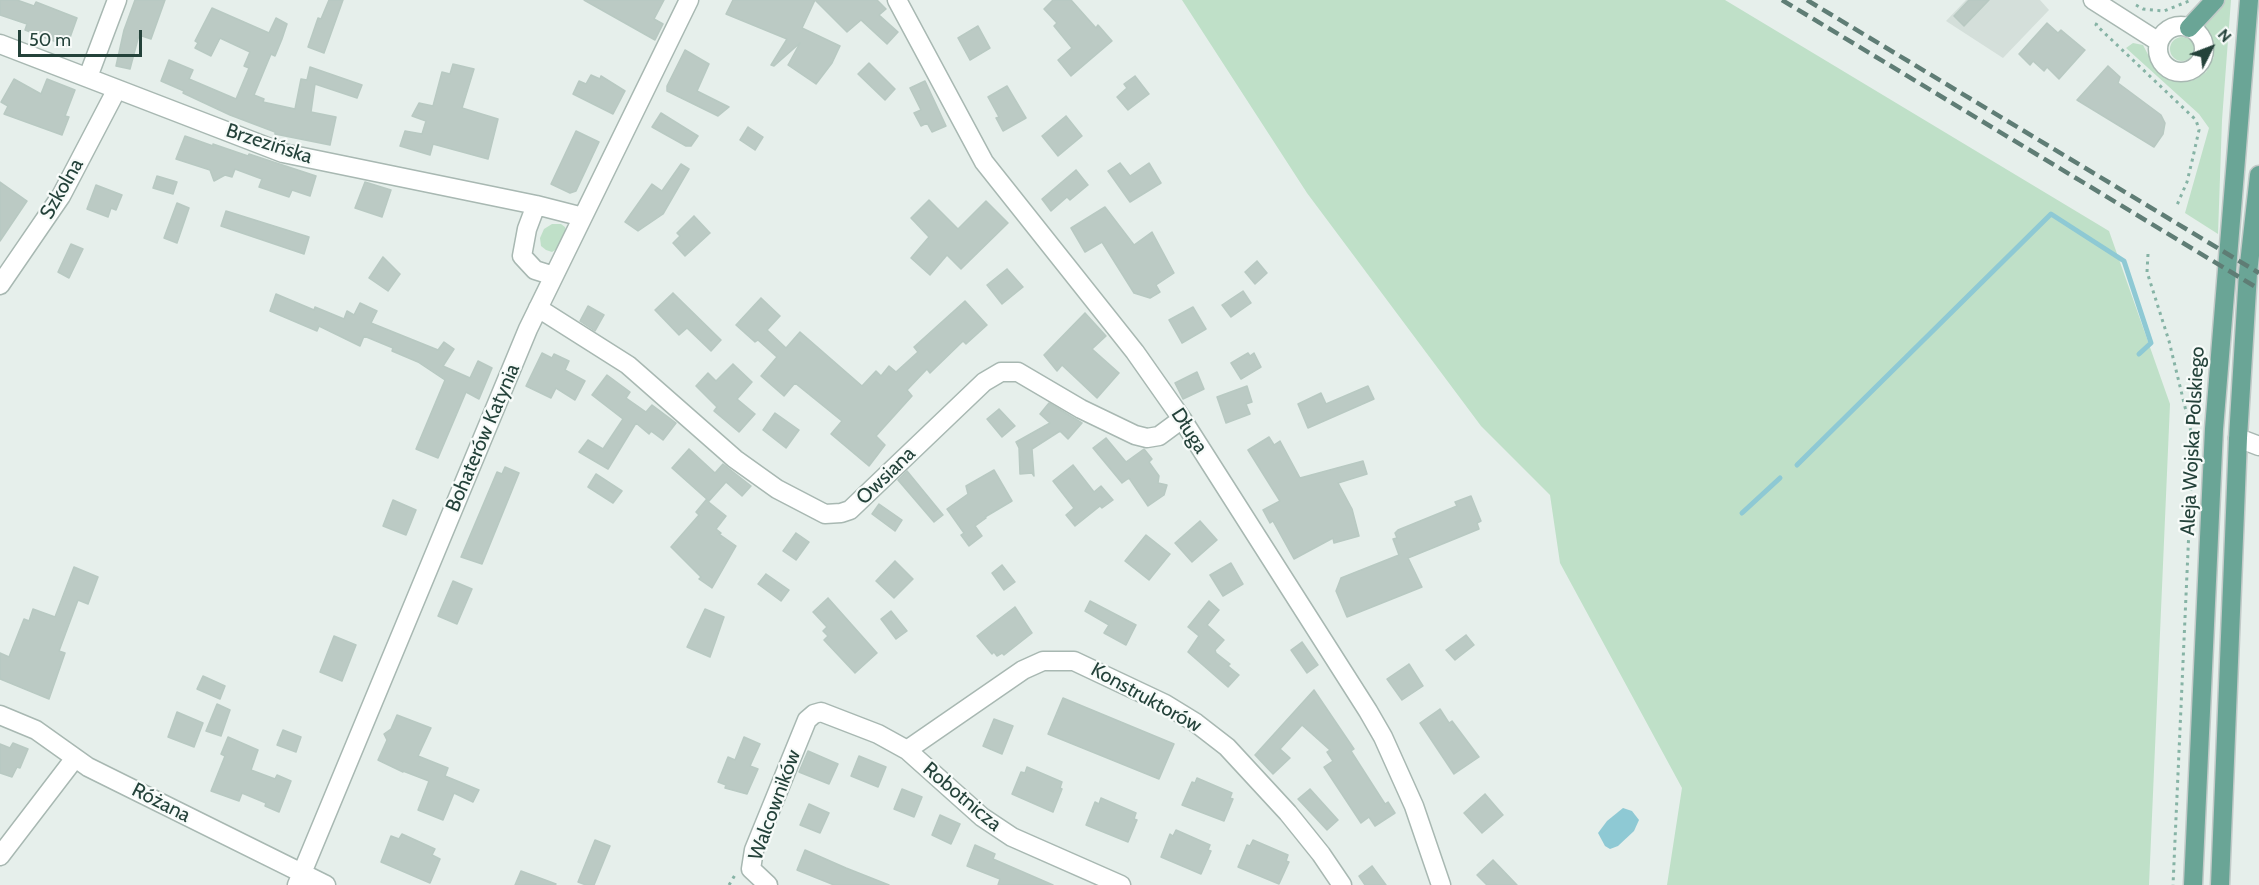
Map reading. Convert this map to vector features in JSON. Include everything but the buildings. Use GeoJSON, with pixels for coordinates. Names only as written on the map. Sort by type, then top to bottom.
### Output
{"type":"FeatureCollection","features":[{"type":"Feature","properties":{"kind":"main road"},"geometry":{"type":"LineString","coordinates":[[2189,28],[2215,0]]}},
{"type":"Feature","properties":{"kind":"main road","name":"Aleja Wojska Polskiego"},"geometry":{"type":"LineString","coordinates":[[2193,885],[2214,429],[2249,0]]}},
{"type":"Feature","properties":{"kind":"main road"},"geometry":{"type":"LineString","coordinates":[[2220,885],[2238,438],[2248,273],[2259,175]]}},
{"type":"Feature","properties":{"kind":"street"},"geometry":{"type":"LineString","coordinates":[[88,77],[117,0]]}},
{"type":"Feature","properties":{"kind":"street","name":"Bohaterów Katynia"},"geometry":{"type":"LineString","coordinates":[[300,880],[538,308],[689,0]]}},
{"type":"Feature","properties":{"kind":"street","name":"Długa"},"geometry":{"type":"LineString","coordinates":[[897,0],[984,162],[1135,351],[1182,419],[1383,737],[1414,806],[1441,885]]}},
{"type":"Feature","properties":{"kind":"street"},"geometry":{"type":"LineString","coordinates":[[2099,4],[2159,42]]}},
{"type":"Feature","properties":{"kind":"street"},"geometry":{"type":"LineString","coordinates":[[2189,28],[2196,32],[2204,45],[2202,60],[2191,70],[2183,73],[2169,69],[2159,57],[2159,42],[2171,29],[2189,28]]}},
{"type":"Feature","properties":{"kind":"street","name":"Brzezińska"},"geometry":{"type":"LineString","coordinates":[[0,44],[283,153],[536,205],[583,217]]}},
{"type":"Feature","properties":{"kind":"street","name":"Szkolna"},"geometry":{"type":"LineString","coordinates":[[0,285],[61,196],[117,89]]}},
{"type":"Feature","properties":{"kind":"street"},"geometry":{"type":"LineString","coordinates":[[536,205],[527,229],[522,256],[535,270],[554,276]]}},
{"type":"Feature","properties":{"kind":"street","name":"Owsiana"},"geometry":{"type":"LineString","coordinates":[[538,308],[628,365],[735,459],[777,489],[825,514],[850,510],[984,382],[1000,372],[1018,372],[1081,409],[1135,435],[1147,438],[1159,436],[1182,419]]}},
{"type":"Feature","properties":{"kind":"street"},"geometry":{"type":"LineString","coordinates":[[2238,438],[2259,446]]}},
{"type":"Feature","properties":{"kind":"street","name":"Konstruktorów"},"geometry":{"type":"LineString","coordinates":[[907,750],[1023,670],[1043,661],[1074,661],[1165,704],[1196,723],[1227,747],[1288,813],[1321,854],[1342,885]]}},
{"type":"Feature","properties":{"kind":"street","name":"Robotnicza"},"geometry":{"type":"LineString","coordinates":[[807,720],[821,712],[878,734],[907,750],[997,828],[1012,837],[1121,885]]}},
{"type":"Feature","properties":{"kind":"street","name":"Różana"},"geometry":{"type":"LineString","coordinates":[[0,715],[36,730],[88,767],[300,880],[326,885]]}},
{"type":"Feature","properties":{"kind":"street","name":"Walcowników"},"geometry":{"type":"LineString","coordinates":[[768,885],[751,869],[754,850],[807,720]]}},
{"type":"Feature","properties":{"kind":"street"},"geometry":{"type":"LineString","coordinates":[[0,856],[75,758]]}},
{"type":"Feature","properties":{"kind":"path"},"geometry":{"type":"LineString","coordinates":[[2134,4],[2143,9],[2164,11],[2190,0]]}},
{"type":"Feature","properties":{"kind":"path"},"geometry":{"type":"LineString","coordinates":[[2099,4],[2096,26],[2196,120],[2199,130],[2187,182],[2177,206]]}},
{"type":"Feature","properties":{"kind":"path"},"geometry":{"type":"LineString","coordinates":[[2148,254],[2147,272],[2169,341],[2193,440],[2173,885]]}},
{"type":"Feature","properties":{"kind":"shaded area"},"geometry":{"type":"Polygon","coordinates":[[[1966,0],[2040,0],[2049,10],[2003,58],[1946,21],[1966,0]]]}},
{"type":"Feature","properties":{"kind":"green space"},"geometry":{"type":"Polygon","coordinates":[[[1182,0],[1725,0],[2109,231],[2170,404],[2149,885],[1667,885],[1682,788],[1560,563],[1550,495],[1481,426],[1307,193],[1182,0]]]}},
{"type":"Feature","properties":{"kind":"green space"},"geometry":{"type":"Polygon","coordinates":[[[2224,0],[2231,0],[2222,120],[2218,234],[2185,213],[2209,128],[2199,114],[2126,48],[2133,43],[2143,45],[2155,68],[2169,80],[2187,82],[2196,79],[2206,72],[2214,57],[2212,38],[2203,25],[2224,0]]]}},
{"type":"Feature","properties":{"kind":"green space"},"geometry":{"type":"Polygon","coordinates":[[[2182,37],[2190,41],[2194,49],[2190,57],[2182,61],[2174,57],[2170,49],[2174,41],[2182,37]]]}},
{"type":"Feature","properties":{"kind":"green space"},"geometry":{"type":"Polygon","coordinates":[[[552,224],[561,224],[566,231],[557,249],[552,252],[541,246],[540,238],[544,229],[552,224]]]}},
{"type":"Feature","properties":{"kind":"water"},"geometry":{"type":"Polygon","coordinates":[[[1623,808],[1632,811],[1639,820],[1634,831],[1618,846],[1610,849],[1605,846],[1598,833],[1607,821],[1623,808]]]}},
{"type":"Feature","properties":{"kind":"waterway"},"geometry":{"type":"LineString","coordinates":[[1797,465],[2051,214],[2124,261],[2151,343],[2139,354]]}},
{"type":"Feature","properties":{"kind":"waterway"},"geometry":{"type":"LineString","coordinates":[[1742,513],[1780,478]]}},
{"type":"Feature","properties":{"kind":"railway"},"geometry":{"type":"LineString","coordinates":[[1782,0],[2259,289]]}},
{"type":"Feature","properties":{"kind":"railway"},"geometry":{"type":"LineString","coordinates":[[1807,0],[2259,273]]}}]}
